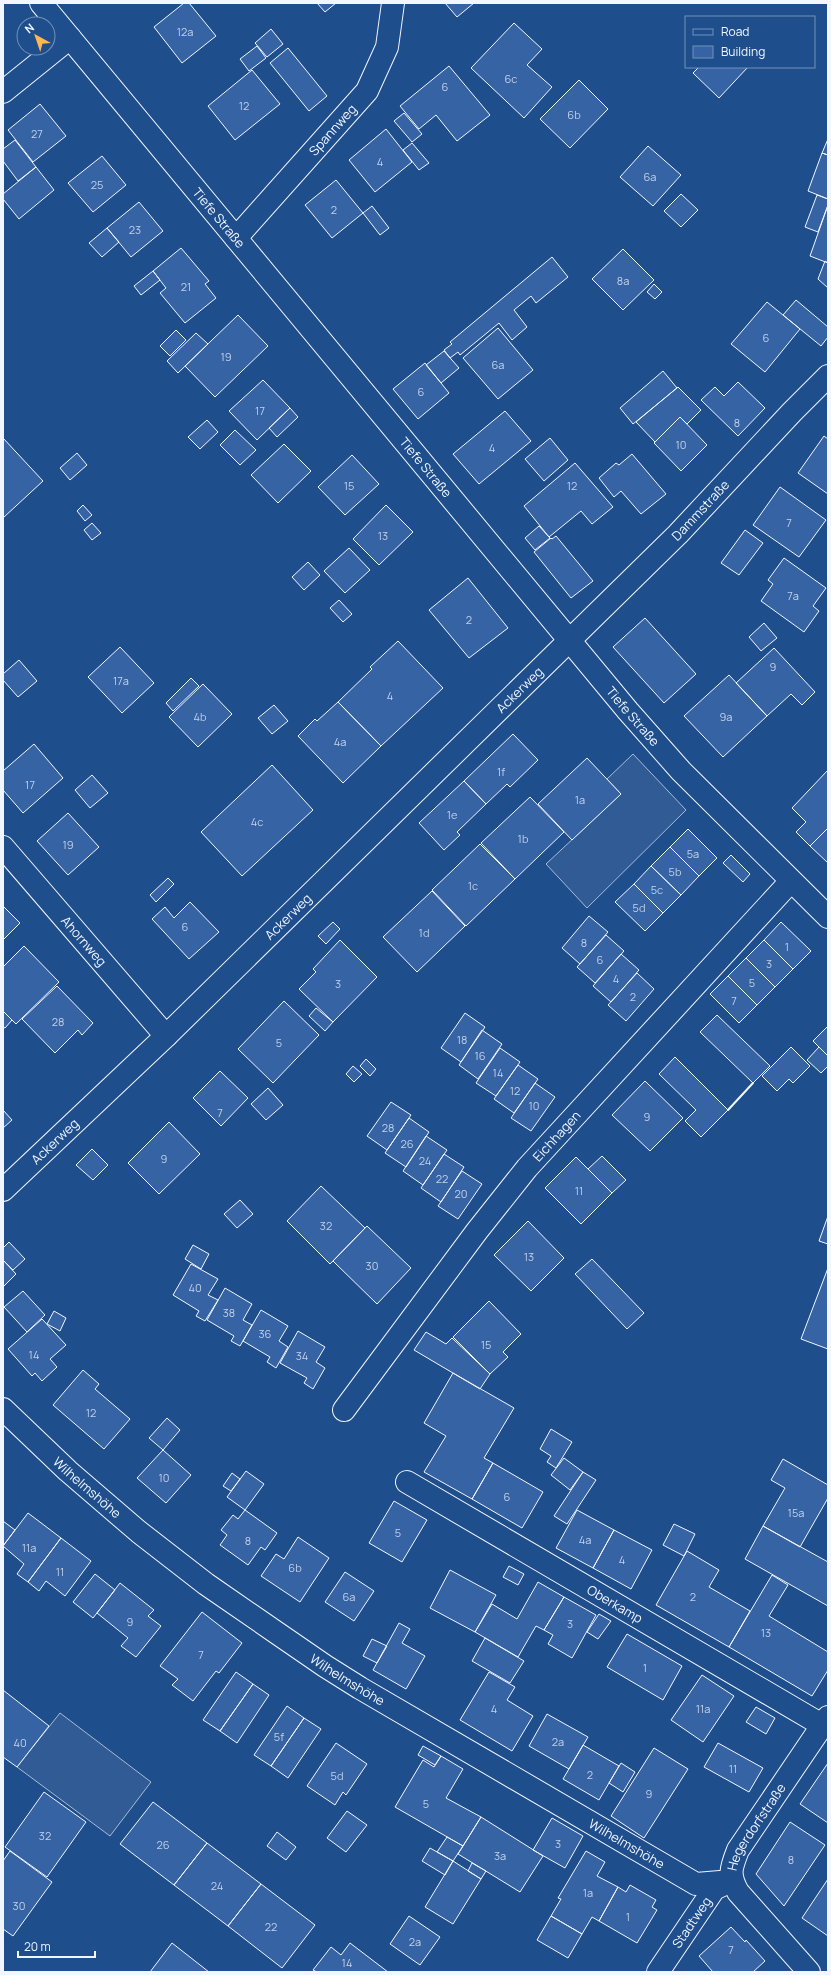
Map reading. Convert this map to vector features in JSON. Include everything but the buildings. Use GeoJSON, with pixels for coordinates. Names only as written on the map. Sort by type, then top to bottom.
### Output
{"type":"FeatureCollection","features":[{"type":"Feature","properties":{"kind":"street","name":"Tiefe Straße"},"geometry":{"type":"LineString","coordinates":[[41,3],[568,640],[681,771],[828,917]]}},
{"type":"Feature","properties":{"kind":"street","name":"Spannweg"},"geometry":{"type":"LineString","coordinates":[[236,238],[367,91],[387,47],[394,3]]}},
{"type":"Feature","properties":{"kind":"street"},"geometry":{"type":"LineString","coordinates":[[3,92],[70,38]]}},
{"type":"Feature","properties":{"kind":"street","name":"Dammstraße"},"geometry":{"type":"LineString","coordinates":[[568,640],[678,534],[792,412],[828,376]]}},
{"type":"Feature","properties":{"kind":"street","name":"Ackerweg"},"geometry":{"type":"LineString","coordinates":[[3,1190],[166,1036],[568,640]]}},
{"type":"Feature","properties":{"kind":"street","name":"Ahornweg"},"geometry":{"type":"LineString","coordinates":[[3,847],[166,1036]]}},
{"type":"Feature","properties":{"kind":"street","name":"Eichhagen"},"geometry":{"type":"LineString","coordinates":[[344,1410],[477,1231],[527,1168],[791,881]]}},
{"type":"Feature","properties":{"kind":"street","name":"Wilhelmshöhe"},"geometry":{"type":"LineString","coordinates":[[3,1409],[68,1471],[157,1546],[206,1584],[325,1666],[696,1884],[732,1881]]}},
{"type":"Feature","properties":{"kind":"street","name":"Oberkamp"},"geometry":{"type":"LineString","coordinates":[[407,1482],[825,1721]]}},
{"type":"Feature","properties":{"kind":"street","name":"Hegerdorfstraße"},"geometry":{"type":"LineString","coordinates":[[809,1972],[738,1892],[732,1881],[732,1865],[738,1850],[825,1721]]}},
{"type":"Feature","properties":{"kind":"street","name":"Stadtweg"},"geometry":{"type":"LineString","coordinates":[[658,1972],[714,1889],[732,1881]]}},
{"type":"Feature","properties":{"kind":"shaded area"},"geometry":{"type":"Polygon","coordinates":[[[633,754],[686,810],[587,908],[546,864],[621,794],[607,779],[633,754]]]}},
{"type":"Feature","properties":{"kind":"shaded area"},"geometry":{"type":"Polygon","coordinates":[[[60,1713],[151,1782],[110,1836],[17,1767],[60,1713]]]}},
{"type":"Feature","properties":{"kind":"wall"},"geometry":{"type":"LineString","coordinates":[[728,1110],[753,1083]]}}]}
